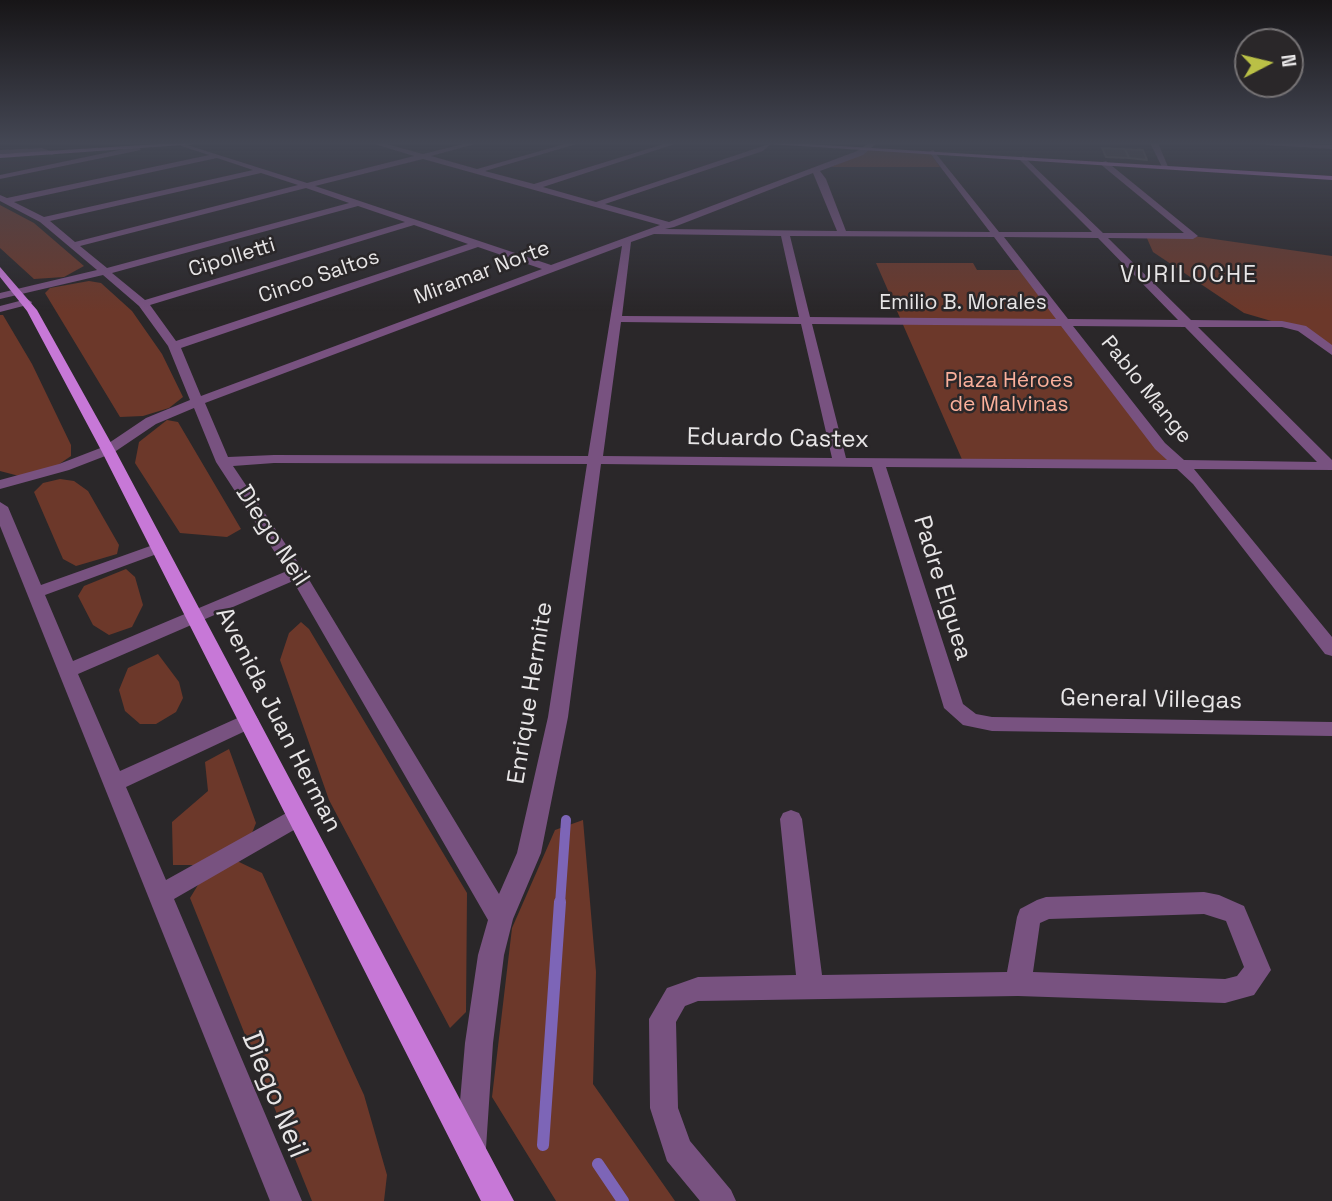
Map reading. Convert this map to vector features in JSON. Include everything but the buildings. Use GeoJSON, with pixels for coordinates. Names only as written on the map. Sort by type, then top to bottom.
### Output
{"type":"FeatureCollection","features":[{"type":"Feature","properties":{"kind":"main road","name":"Avenida Juan Herman"},"geometry":{"type":"LineString","coordinates":[[0,270],[23,296],[108,450],[498,1201]]}},
{"type":"Feature","properties":{"kind":"street","name":"Diego Neil"},"geometry":{"type":"LineString","coordinates":[[3,199],[43,220],[143,304],[174,346],[223,462],[296,573],[501,919]]}},
{"type":"Feature","properties":{"kind":"street"},"geometry":{"type":"LineString","coordinates":[[43,220],[135,199]]}},
{"type":"Feature","properties":{"kind":"street"},"geometry":{"type":"LineString","coordinates":[[73,245],[254,199]]}},
{"type":"Feature","properties":{"kind":"street"},"geometry":{"type":"LineString","coordinates":[[341,199],[549,268]]}},
{"type":"Feature","properties":{"kind":"street"},"geometry":{"type":"LineString","coordinates":[[579,199],[671,225]]}},
{"type":"Feature","properties":{"kind":"street"},"geometry":{"type":"LineString","coordinates":[[597,204],[612,199]]}},
{"type":"Feature","properties":{"kind":"street","name":"Miramar Norte"},"geometry":{"type":"LineString","coordinates":[[0,485],[64,467],[108,450],[151,421],[199,401],[739,199]]}},
{"type":"Feature","properties":{"kind":"street"},"geometry":{"type":"LineString","coordinates":[[830,199],[844,235]]}},
{"type":"Feature","properties":{"kind":"street","name":"Pablo Mange"},"geometry":{"type":"LineString","coordinates":[[969,199],[1160,446],[1198,481],[1332,650]]}},
{"type":"Feature","properties":{"kind":"street"},"geometry":{"type":"LineString","coordinates":[[1064,199],[1331,466]]}},
{"type":"Feature","properties":{"kind":"street"},"geometry":{"type":"LineString","coordinates":[[652,232],[681,235],[1193,236],[1147,199]]}},
{"type":"Feature","properties":{"kind":"street"},"geometry":{"type":"LineString","coordinates":[[0,309],[23,296],[103,272],[355,204]]}},
{"type":"Feature","properties":{"kind":"street","name":"Cipolletti"},"geometry":{"type":"LineString","coordinates":[[143,304],[412,223]]}},
{"type":"Feature","properties":{"kind":"street"},"geometry":{"type":"LineString","coordinates":[[785,235],[840,463]]}},
{"type":"Feature","properties":{"kind":"street","name":"Enrique Hermite"},"geometry":{"type":"LineString","coordinates":[[471,1148],[479,1043],[491,956],[501,919],[529,853],[558,717],[627,249],[626,241]]}},
{"type":"Feature","properties":{"kind":"street","name":"Cinco Saltos"},"geometry":{"type":"LineString","coordinates":[[174,346],[477,244]]}},
{"type":"Feature","properties":{"kind":"street"},"geometry":{"type":"LineString","coordinates":[[0,296],[23,296]]}},
{"type":"Feature","properties":{"kind":"street","name":"Emilio B. Morales"},"geometry":{"type":"LineString","coordinates":[[616,319],[1282,324],[1309,332],[1332,351]]}},
{"type":"Feature","properties":{"kind":"street","name":"Eduardo Castex"},"geometry":{"type":"LineString","coordinates":[[223,462],[274,459],[594,460],[1331,466]]}},
{"type":"Feature","properties":{"kind":"street","name":"Padre Elguea"},"geometry":{"type":"LineString","coordinates":[[878,463],[954,708],[970,720]]}},
{"type":"Feature","properties":{"kind":"street","name":"Diego Neil"},"geometry":{"type":"LineString","coordinates":[[0,507],[286,1201]]}},
{"type":"Feature","properties":{"kind":"street"},"geometry":{"type":"LineString","coordinates":[[35,593],[159,548]]}},
{"type":"Feature","properties":{"kind":"street"},"geometry":{"type":"LineString","coordinates":[[68,671],[296,573]]}},
{"type":"Feature","properties":{"kind":"street","name":"General Villegas"},"geometry":{"type":"LineString","coordinates":[[970,720],[992,724],[1332,729]]}},
{"type":"Feature","properties":{"kind":"street"},"geometry":{"type":"LineString","coordinates":[[114,783],[249,721]]}},
{"type":"Feature","properties":{"kind":"street"},"geometry":{"type":"LineString","coordinates":[[160,895],[298,817]]}},
{"type":"Feature","properties":{"kind":"street"},"geometry":{"type":"LineString","coordinates":[[791,819],[811,988]]}},
{"type":"Feature","properties":{"kind":"street"},"geometry":{"type":"LineString","coordinates":[[720,1201],[678,1150],[664,1108],[662,1019],[676,997],[698,989],[1018,984],[1225,992],[1245,986],[1258,970],[1235,914],[1219,906],[1204,903],[1045,908],[1028,917],[1018,984]]}},
{"type":"Feature","properties":{"kind":"green space"},"geometry":{"type":"Polygon","coordinates":[[[0,205],[34,223],[84,266],[64,277],[34,279],[0,248],[0,205]]]}},
{"type":"Feature","properties":{"kind":"green space"},"geometry":{"type":"Polygon","coordinates":[[[1146,236],[1193,236],[1332,256],[1332,351],[1309,332],[1244,313],[1153,252],[1146,236]]]}},
{"type":"Feature","properties":{"kind":"green space","name":"Plaza Héroes de Malvinas"},"geometry":{"type":"Polygon","coordinates":[[[876,263],[973,263],[977,270],[1023,270],[1181,466],[964,464],[876,263]]]}},
{"type":"Feature","properties":{"kind":"green space"},"geometry":{"type":"Polygon","coordinates":[[[89,281],[101,283],[132,311],[162,354],[183,397],[169,408],[143,416],[120,417],[45,293],[50,288],[89,281]]]}},
{"type":"Feature","properties":{"kind":"green space"},"geometry":{"type":"Polygon","coordinates":[[[0,315],[3,315],[32,364],[71,445],[71,456],[55,467],[19,476],[0,471],[0,315]]]}},
{"type":"Feature","properties":{"kind":"green space"},"geometry":{"type":"Polygon","coordinates":[[[167,420],[178,422],[241,529],[227,537],[180,533],[135,463],[139,442],[167,420]]]}},
{"type":"Feature","properties":{"kind":"green space"},"geometry":{"type":"Polygon","coordinates":[[[60,479],[74,481],[88,491],[119,545],[117,554],[76,566],[63,559],[34,492],[43,483],[60,479]]]}},
{"type":"Feature","properties":{"kind":"green space"},"geometry":{"type":"Polygon","coordinates":[[[126,569],[135,577],[143,605],[132,627],[109,635],[93,625],[78,596],[84,586],[126,569]]]}},
{"type":"Feature","properties":{"kind":"green space"},"geometry":{"type":"Polygon","coordinates":[[[301,622],[309,629],[467,893],[466,1012],[450,1028],[329,800],[280,660],[289,633],[301,622]]]}},
{"type":"Feature","properties":{"kind":"green space"},"geometry":{"type":"Polygon","coordinates":[[[158,654],[179,682],[183,698],[176,712],[156,724],[140,724],[125,711],[119,690],[128,668],[158,654]]]}},
{"type":"Feature","properties":{"kind":"green space"},"geometry":{"type":"Polygon","coordinates":[[[229,749],[256,823],[250,838],[201,865],[173,865],[172,822],[208,791],[205,762],[229,749]]]}},
{"type":"Feature","properties":{"kind":"green space"},"geometry":{"type":"Polygon","coordinates":[[[583,820],[596,972],[593,1084],[675,1201],[556,1201],[492,1097],[512,928],[555,830],[583,820]]]}},
{"type":"Feature","properties":{"kind":"green space"},"geometry":{"type":"Polygon","coordinates":[[[237,861],[262,873],[364,1095],[387,1175],[384,1201],[312,1201],[190,898],[201,880],[237,861]]]}},
{"type":"Feature","properties":{"kind":"waterway"},"geometry":{"type":"LineString","coordinates":[[560,904],[566,820]]}},
{"type":"Feature","properties":{"kind":"waterway"},"geometry":{"type":"LineString","coordinates":[[543,1145],[560,902]]}},
{"type":"Feature","properties":{"kind":"waterway"},"geometry":{"type":"LineString","coordinates":[[598,1164],[623,1201]]}},
{"type":"Feature","properties":{"kind":"district","name":"VURILOCHE"},"geometry":{"type":"Point","coordinates":[1189,276]}}]}
